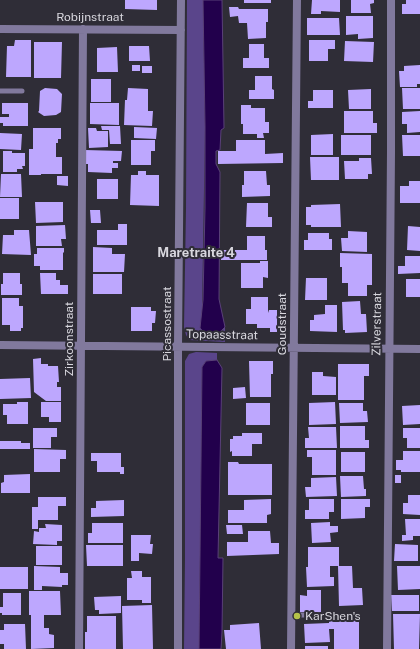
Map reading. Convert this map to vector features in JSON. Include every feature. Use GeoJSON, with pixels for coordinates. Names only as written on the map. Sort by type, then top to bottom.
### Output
{"type":"FeatureCollection","features":[{"type":"Feature","properties":{"kind":"street","name":"Picassostraat"},"geometry":{"type":"LineString","coordinates":[[178,649],[178,346],[181,0]]}},
{"type":"Feature","properties":{"kind":"street","name":"Goudstraat"},"geometry":{"type":"LineString","coordinates":[[291,649],[297,0]]}},
{"type":"Feature","properties":{"kind":"street","name":"Zilverstraat"},"geometry":{"type":"LineString","coordinates":[[387,649],[391,0]]}},
{"type":"Feature","properties":{"kind":"street","name":"Robijnstraat"},"geometry":{"type":"LineString","coordinates":[[0,29],[180,30]]}},
{"type":"Feature","properties":{"kind":"street","name":"Zirkoonstraat"},"geometry":{"type":"LineString","coordinates":[[79,649],[83,29]]}},
{"type":"Feature","properties":{"kind":"street","name":"Topaasstraat"},"geometry":{"type":"LineString","coordinates":[[0,345],[420,349]]}},
{"type":"Feature","properties":{"kind":"lane"},"geometry":{"type":"LineString","coordinates":[[0,91],[22,90]]}},
{"type":"Feature","properties":{"kind":"lane"},"geometry":{"type":"LineString","coordinates":[[292,615],[327,616]]}},
{"type":"Feature","properties":{"kind":"shaded area"},"geometry":{"type":"Polygon","coordinates":[[[187,0],[203,0],[205,126],[202,313],[221,332],[225,327],[225,342],[189,340],[184,327],[187,0]]]}},
{"type":"Feature","properties":{"kind":"shaded area"},"geometry":{"type":"Polygon","coordinates":[[[203,0],[222,0],[224,128],[221,130],[220,150],[216,151],[216,164],[220,172],[219,299],[225,327],[216,336],[207,336],[200,328],[203,300],[205,208],[203,0]]]}},
{"type":"Feature","properties":{"kind":"shaded area"},"geometry":{"type":"Polygon","coordinates":[[[196,352],[217,353],[217,360],[206,361],[202,367],[199,649],[184,649],[185,361],[189,354],[196,352]]]}},
{"type":"Feature","properties":{"kind":"shaded area"},"geometry":{"type":"Polygon","coordinates":[[[217,360],[222,368],[218,558],[223,558],[221,649],[199,649],[202,367],[206,361],[217,360]]]}},
{"type":"Feature","properties":{"kind":"building"},"geometry":{"type":"Polygon","coordinates":[[[125,0],[157,0],[157,10],[125,9],[125,0]]]}},
{"type":"Feature","properties":{"kind":"building"},"geometry":{"type":"Polygon","coordinates":[[[244,0],[271,0],[271,3],[244,3],[244,0]]]}},
{"type":"Feature","properties":{"kind":"building"},"geometry":{"type":"Polygon","coordinates":[[[312,0],[340,0],[340,12],[321,11],[321,14],[311,14],[312,0]]]}},
{"type":"Feature","properties":{"kind":"building"},"geometry":{"type":"Polygon","coordinates":[[[351,0],[374,0],[374,3],[370,4],[371,13],[351,13],[351,0]]]}},
{"type":"Feature","properties":{"kind":"building"},"geometry":{"type":"Polygon","coordinates":[[[406,0],[420,0],[420,14],[402,14],[402,4],[406,4],[406,0]]]}},
{"type":"Feature","properties":{"kind":"building"},"geometry":{"type":"Polygon","coordinates":[[[229,7],[238,7],[239,9],[268,9],[266,38],[248,39],[247,23],[239,23],[238,16],[230,17],[229,7]]]}},
{"type":"Feature","properties":{"kind":"building"},"geometry":{"type":"Polygon","coordinates":[[[346,16],[373,16],[373,38],[358,39],[358,34],[346,35],[346,16]]]}},
{"type":"Feature","properties":{"kind":"building"},"geometry":{"type":"Polygon","coordinates":[[[307,18],[339,18],[340,35],[307,35],[307,18]]]}},
{"type":"Feature","properties":{"kind":"building"},"geometry":{"type":"Polygon","coordinates":[[[15,40],[31,40],[31,77],[6,77],[7,46],[14,46],[15,40]]]}},
{"type":"Feature","properties":{"kind":"building"},"geometry":{"type":"Polygon","coordinates":[[[309,40],[335,40],[335,49],[328,49],[328,61],[309,61],[309,40]]]}},
{"type":"Feature","properties":{"kind":"building"},"geometry":{"type":"Polygon","coordinates":[[[345,41],[374,42],[373,62],[344,61],[345,41]]]}},
{"type":"Feature","properties":{"kind":"building"},"geometry":{"type":"Polygon","coordinates":[[[34,42],[62,42],[61,78],[34,78],[34,42]]]}},
{"type":"Feature","properties":{"kind":"building"},"geometry":{"type":"Polygon","coordinates":[[[249,44],[264,44],[264,58],[269,58],[269,68],[243,68],[243,58],[249,58],[249,44]]]}},
{"type":"Feature","properties":{"kind":"building"},"geometry":{"type":"Polygon","coordinates":[[[129,46],[149,46],[150,61],[129,61],[129,46]]]}},
{"type":"Feature","properties":{"kind":"building"},"geometry":{"type":"Polygon","coordinates":[[[117,47],[118,72],[97,72],[97,48],[117,47]]]}},
{"type":"Feature","properties":{"kind":"building"},"geometry":{"type":"Polygon","coordinates":[[[132,65],[140,65],[140,71],[132,71],[132,65]]]}},
{"type":"Feature","properties":{"kind":"building"},"geometry":{"type":"Polygon","coordinates":[[[420,65],[420,84],[417,84],[417,87],[400,87],[399,71],[404,71],[404,66],[420,65]]]}},
{"type":"Feature","properties":{"kind":"building"},"geometry":{"type":"Polygon","coordinates":[[[142,66],[152,66],[152,73],[142,73],[142,66]]]}},
{"type":"Feature","properties":{"kind":"building"},"geometry":{"type":"Polygon","coordinates":[[[255,76],[272,76],[274,99],[249,99],[249,90],[255,90],[255,76]]]}},
{"type":"Feature","properties":{"kind":"building"},"geometry":{"type":"Polygon","coordinates":[[[91,79],[111,79],[111,102],[91,102],[91,79]]]}},
{"type":"Feature","properties":{"kind":"building"},"geometry":{"type":"Polygon","coordinates":[[[45,88],[57,89],[62,94],[61,112],[56,115],[44,116],[38,112],[40,91],[45,88]]]}},
{"type":"Feature","properties":{"kind":"building"},"geometry":{"type":"Polygon","coordinates":[[[128,88],[148,89],[148,111],[153,111],[152,126],[124,125],[125,100],[127,100],[128,88]]]}},
{"type":"Feature","properties":{"kind":"building"},"geometry":{"type":"Polygon","coordinates":[[[402,88],[420,88],[420,109],[403,109],[402,88]]]}},
{"type":"Feature","properties":{"kind":"building"},"geometry":{"type":"Polygon","coordinates":[[[371,89],[371,109],[349,109],[348,90],[371,89]]]}},
{"type":"Feature","properties":{"kind":"building"},"geometry":{"type":"Polygon","coordinates":[[[313,90],[333,90],[333,108],[308,108],[308,101],[313,101],[313,90]]]}},
{"type":"Feature","properties":{"kind":"building"},"geometry":{"type":"Polygon","coordinates":[[[2,103],[28,103],[28,126],[3,126],[3,123],[0,123],[0,117],[9,117],[9,114],[2,114],[2,103]]]}},
{"type":"Feature","properties":{"kind":"building"},"geometry":{"type":"Polygon","coordinates":[[[90,103],[119,103],[119,125],[90,124],[90,103]]]}},
{"type":"Feature","properties":{"kind":"building"},"geometry":{"type":"Polygon","coordinates":[[[241,105],[251,105],[251,108],[265,108],[265,122],[269,122],[269,133],[263,133],[264,138],[257,138],[257,134],[243,134],[243,124],[241,124],[241,105]]]}},
{"type":"Feature","properties":{"kind":"building"},"geometry":{"type":"Polygon","coordinates":[[[344,111],[373,111],[373,123],[377,123],[377,133],[344,133],[344,111]]]}},
{"type":"Feature","properties":{"kind":"building"},"geometry":{"type":"Polygon","coordinates":[[[420,111],[420,132],[407,133],[407,124],[402,124],[402,112],[420,111]]]}},
{"type":"Feature","properties":{"kind":"building"},"geometry":{"type":"Polygon","coordinates":[[[101,126],[120,126],[121,144],[110,144],[109,130],[102,130],[101,126]]]}},
{"type":"Feature","properties":{"kind":"building"},"geometry":{"type":"Polygon","coordinates":[[[134,127],[157,128],[156,139],[134,138],[134,127]]]}},
{"type":"Feature","properties":{"kind":"building"},"geometry":{"type":"Polygon","coordinates":[[[33,128],[61,128],[61,139],[58,139],[58,143],[56,143],[56,157],[62,157],[62,174],[29,175],[29,149],[33,149],[33,128]]]}},
{"type":"Feature","properties":{"kind":"building"},"geometry":{"type":"Polygon","coordinates":[[[88,128],[96,128],[97,131],[108,131],[108,147],[89,148],[88,128]]]}},
{"type":"Feature","properties":{"kind":"building"},"geometry":{"type":"Polygon","coordinates":[[[0,133],[22,134],[21,150],[0,149],[0,133]]]}},
{"type":"Feature","properties":{"kind":"building"},"geometry":{"type":"Polygon","coordinates":[[[333,134],[333,155],[311,155],[311,135],[333,134]]]}},
{"type":"Feature","properties":{"kind":"building"},"geometry":{"type":"Polygon","coordinates":[[[341,135],[371,135],[371,155],[341,155],[341,135]]]}},
{"type":"Feature","properties":{"kind":"building"},"geometry":{"type":"Polygon","coordinates":[[[402,135],[420,135],[420,156],[403,156],[402,135]]]}},
{"type":"Feature","properties":{"kind":"building"},"geometry":{"type":"Polygon","coordinates":[[[131,140],[155,140],[155,151],[151,151],[151,165],[131,165],[131,140]]]}},
{"type":"Feature","properties":{"kind":"building"},"geometry":{"type":"Polygon","coordinates":[[[236,140],[265,140],[265,154],[283,153],[283,163],[218,164],[218,151],[236,151],[236,140]]]}},
{"type":"Feature","properties":{"kind":"building"},"geometry":{"type":"Polygon","coordinates":[[[85,150],[122,151],[121,161],[113,161],[113,163],[118,163],[118,168],[112,168],[112,173],[88,172],[88,164],[85,164],[85,150]]]}},
{"type":"Feature","properties":{"kind":"building"},"geometry":{"type":"Polygon","coordinates":[[[3,151],[25,153],[25,166],[22,166],[23,169],[17,169],[17,172],[3,172],[3,151]]]}},
{"type":"Feature","properties":{"kind":"building"},"geometry":{"type":"Polygon","coordinates":[[[310,157],[339,157],[339,180],[311,180],[310,157]]]}},
{"type":"Feature","properties":{"kind":"building"},"geometry":{"type":"Polygon","coordinates":[[[359,158],[371,158],[372,174],[368,174],[368,179],[345,179],[344,161],[359,161],[359,158]]]}},
{"type":"Feature","properties":{"kind":"building"},"geometry":{"type":"Polygon","coordinates":[[[138,171],[146,171],[146,175],[159,175],[159,206],[130,205],[131,175],[138,175],[138,171]]]}},
{"type":"Feature","properties":{"kind":"building"},"geometry":{"type":"Polygon","coordinates":[[[244,171],[266,171],[267,185],[270,185],[270,196],[242,197],[244,171]]]}},
{"type":"Feature","properties":{"kind":"building"},"geometry":{"type":"Polygon","coordinates":[[[1,174],[21,174],[22,197],[0,197],[1,174]]]}},
{"type":"Feature","properties":{"kind":"building"},"geometry":{"type":"Polygon","coordinates":[[[57,176],[68,176],[68,186],[57,185],[57,176]]]}},
{"type":"Feature","properties":{"kind":"building"},"geometry":{"type":"Polygon","coordinates":[[[97,179],[118,179],[118,199],[97,199],[97,179]]]}},
{"type":"Feature","properties":{"kind":"building"},"geometry":{"type":"Polygon","coordinates":[[[409,181],[420,181],[420,203],[400,203],[400,186],[409,186],[409,181]]]}},
{"type":"Feature","properties":{"kind":"building"},"geometry":{"type":"Polygon","coordinates":[[[0,198],[19,198],[19,219],[0,219],[0,198]]]}},
{"type":"Feature","properties":{"kind":"building"},"geometry":{"type":"Polygon","coordinates":[[[35,202],[63,202],[63,222],[36,223],[35,202]]]}},
{"type":"Feature","properties":{"kind":"building"},"geometry":{"type":"Polygon","coordinates":[[[247,203],[268,203],[268,217],[272,217],[272,227],[246,227],[247,203]]]}},
{"type":"Feature","properties":{"kind":"building"},"geometry":{"type":"Polygon","coordinates":[[[340,204],[341,227],[311,227],[311,225],[306,225],[306,207],[311,207],[311,205],[340,204]]]}},
{"type":"Feature","properties":{"kind":"building"},"geometry":{"type":"Polygon","coordinates":[[[90,210],[100,210],[101,223],[91,223],[90,210]]]}},
{"type":"Feature","properties":{"kind":"building"},"geometry":{"type":"Polygon","coordinates":[[[118,224],[127,224],[127,245],[97,245],[97,230],[118,230],[118,224]]]}},
{"type":"Feature","properties":{"kind":"building"},"geometry":{"type":"Polygon","coordinates":[[[65,225],[66,239],[61,239],[62,246],[36,246],[36,226],[65,225]]]}},
{"type":"Feature","properties":{"kind":"building"},"geometry":{"type":"Polygon","coordinates":[[[408,226],[420,227],[420,251],[407,250],[408,226]]]}},
{"type":"Feature","properties":{"kind":"building"},"geometry":{"type":"Polygon","coordinates":[[[14,230],[29,230],[31,255],[2,254],[3,235],[14,235],[14,230]]]}},
{"type":"Feature","properties":{"kind":"building"},"geometry":{"type":"Polygon","coordinates":[[[348,231],[367,232],[367,252],[342,251],[341,238],[348,238],[348,231]]]}},
{"type":"Feature","properties":{"kind":"building"},"geometry":{"type":"Polygon","coordinates":[[[308,233],[329,233],[329,239],[332,239],[332,250],[304,250],[304,240],[308,240],[308,233]]]}},
{"type":"Feature","properties":{"kind":"building"},"geometry":{"type":"Polygon","coordinates":[[[247,236],[265,236],[267,260],[221,260],[221,250],[247,250],[247,236]]]}},
{"type":"Feature","properties":{"kind":"building"},"geometry":{"type":"Polygon","coordinates":[[[93,247],[112,248],[112,254],[125,254],[124,272],[93,272],[93,247]]]}},
{"type":"Feature","properties":{"kind":"building"},"geometry":{"type":"Polygon","coordinates":[[[37,248],[64,248],[63,270],[40,270],[40,266],[34,266],[34,254],[37,254],[37,248]]]}},
{"type":"Feature","properties":{"kind":"building"},"geometry":{"type":"Polygon","coordinates":[[[340,253],[372,254],[372,285],[367,285],[367,296],[348,296],[348,283],[342,283],[340,253]]]}},
{"type":"Feature","properties":{"kind":"building"},"geometry":{"type":"Polygon","coordinates":[[[405,256],[420,256],[420,273],[398,274],[398,266],[405,266],[405,256]]]}},
{"type":"Feature","properties":{"kind":"building"},"geometry":{"type":"Polygon","coordinates":[[[260,261],[268,261],[268,278],[263,277],[263,288],[241,288],[241,263],[260,263],[260,261]]]}},
{"type":"Feature","properties":{"kind":"building"},"geometry":{"type":"Polygon","coordinates":[[[3,273],[20,273],[22,295],[1,295],[3,273]]]}},
{"type":"Feature","properties":{"kind":"building"},"geometry":{"type":"Polygon","coordinates":[[[40,273],[56,273],[56,280],[60,280],[60,285],[68,285],[68,294],[41,294],[40,273]]]}},
{"type":"Feature","properties":{"kind":"building"},"geometry":{"type":"Polygon","coordinates":[[[93,274],[122,274],[122,294],[93,294],[93,274]]]}},
{"type":"Feature","properties":{"kind":"building"},"geometry":{"type":"Polygon","coordinates":[[[306,278],[327,278],[327,300],[305,300],[306,278]]]}},
{"type":"Feature","properties":{"kind":"building"},"geometry":{"type":"Polygon","coordinates":[[[406,279],[420,279],[420,297],[406,297],[406,279]]]}},
{"type":"Feature","properties":{"kind":"building"},"geometry":{"type":"Polygon","coordinates":[[[251,297],[268,297],[268,313],[269,310],[277,310],[277,332],[270,332],[270,328],[257,328],[257,324],[246,324],[246,309],[251,309],[251,297]]]}},
{"type":"Feature","properties":{"kind":"building"},"geometry":{"type":"Polygon","coordinates":[[[2,298],[19,298],[19,306],[23,306],[23,328],[21,328],[21,331],[10,331],[10,325],[2,325],[2,298]]]}},
{"type":"Feature","properties":{"kind":"building"},"geometry":{"type":"Polygon","coordinates":[[[360,301],[361,314],[366,314],[367,332],[345,333],[345,330],[343,330],[342,302],[360,301]]]}},
{"type":"Feature","properties":{"kind":"building"},"geometry":{"type":"Polygon","coordinates":[[[325,305],[337,305],[337,332],[310,331],[310,320],[314,320],[314,315],[325,314],[325,305]]]}},
{"type":"Feature","properties":{"kind":"building"},"geometry":{"type":"Polygon","coordinates":[[[131,307],[151,307],[151,311],[156,311],[155,323],[152,323],[152,331],[131,331],[131,307]]]}},
{"type":"Feature","properties":{"kind":"building"},"geometry":{"type":"Polygon","coordinates":[[[41,358],[41,364],[58,366],[59,382],[57,382],[57,387],[61,387],[61,401],[46,401],[34,392],[33,359],[41,358]]]}},
{"type":"Feature","properties":{"kind":"building"},"geometry":{"type":"Polygon","coordinates":[[[249,361],[273,361],[273,374],[271,374],[271,397],[250,397],[249,361]]]}},
{"type":"Feature","properties":{"kind":"building"},"geometry":{"type":"Polygon","coordinates":[[[338,364],[369,364],[369,376],[364,376],[364,400],[338,400],[338,364]]]}},
{"type":"Feature","properties":{"kind":"building"},"geometry":{"type":"Polygon","coordinates":[[[312,372],[323,372],[323,376],[336,377],[336,395],[312,395],[312,372]]]}},
{"type":"Feature","properties":{"kind":"building"},"geometry":{"type":"Polygon","coordinates":[[[30,378],[31,398],[0,399],[0,379],[30,378]]]}},
{"type":"Feature","properties":{"kind":"building"},"geometry":{"type":"Polygon","coordinates":[[[245,387],[246,398],[233,399],[233,388],[245,387]]]}},
{"type":"Feature","properties":{"kind":"building"},"geometry":{"type":"Polygon","coordinates":[[[17,402],[28,402],[28,424],[7,424],[7,415],[3,415],[3,404],[17,404],[17,402]]]}},
{"type":"Feature","properties":{"kind":"building"},"geometry":{"type":"Polygon","coordinates":[[[41,402],[61,402],[61,422],[49,422],[49,417],[41,417],[41,402]]]}},
{"type":"Feature","properties":{"kind":"building"},"geometry":{"type":"Polygon","coordinates":[[[335,402],[336,424],[309,425],[309,403],[335,402]]]}},
{"type":"Feature","properties":{"kind":"building"},"geometry":{"type":"Polygon","coordinates":[[[246,403],[270,403],[270,425],[246,425],[246,403]]]}},
{"type":"Feature","properties":{"kind":"building"},"geometry":{"type":"Polygon","coordinates":[[[339,403],[363,403],[363,411],[367,411],[368,422],[340,423],[339,403]]]}},
{"type":"Feature","properties":{"kind":"building"},"geometry":{"type":"Polygon","coordinates":[[[420,405],[420,424],[403,425],[402,406],[420,405]]]}},
{"type":"Feature","properties":{"kind":"building"},"geometry":{"type":"Polygon","coordinates":[[[340,426],[365,426],[365,440],[369,440],[369,448],[340,448],[340,426]]]}},
{"type":"Feature","properties":{"kind":"building"},"geometry":{"type":"Polygon","coordinates":[[[308,427],[336,427],[337,448],[305,448],[305,438],[309,438],[308,427]]]}},
{"type":"Feature","properties":{"kind":"building"},"geometry":{"type":"Polygon","coordinates":[[[33,428],[57,428],[57,437],[51,437],[51,448],[33,448],[33,428]]]}},
{"type":"Feature","properties":{"kind":"building"},"geometry":{"type":"Polygon","coordinates":[[[403,428],[420,428],[420,448],[407,448],[407,438],[403,438],[403,428]]]}},
{"type":"Feature","properties":{"kind":"building"},"geometry":{"type":"Polygon","coordinates":[[[242,433],[262,433],[262,444],[252,444],[252,456],[232,456],[232,451],[230,452],[230,439],[233,439],[233,436],[242,436],[242,433]]]}},
{"type":"Feature","properties":{"kind":"building"},"geometry":{"type":"Polygon","coordinates":[[[0,441],[21,441],[21,443],[30,443],[30,449],[0,449],[0,441]]]}},
{"type":"Feature","properties":{"kind":"building"},"geometry":{"type":"Polygon","coordinates":[[[34,449],[66,450],[66,459],[60,459],[60,472],[34,472],[34,449]]]}},
{"type":"Feature","properties":{"kind":"building"},"geometry":{"type":"Polygon","coordinates":[[[307,450],[336,450],[336,475],[312,475],[312,457],[307,457],[307,450]]]}},
{"type":"Feature","properties":{"kind":"building"},"geometry":{"type":"Polygon","coordinates":[[[403,451],[420,451],[420,472],[401,472],[401,470],[396,470],[396,460],[403,460],[403,451]]]}},
{"type":"Feature","properties":{"kind":"building"},"geometry":{"type":"Polygon","coordinates":[[[341,452],[365,452],[365,472],[341,472],[341,452]]]}},
{"type":"Feature","properties":{"kind":"building"},"geometry":{"type":"Polygon","coordinates":[[[91,453],[121,453],[121,467],[124,467],[124,474],[120,474],[120,472],[97,472],[97,461],[91,461],[91,453]]]}},
{"type":"Feature","properties":{"kind":"building"},"geometry":{"type":"Polygon","coordinates":[[[228,462],[238,462],[239,464],[272,464],[272,495],[228,495],[228,462]]]}},
{"type":"Feature","properties":{"kind":"building"},"geometry":{"type":"Polygon","coordinates":[[[30,474],[30,493],[1,493],[1,483],[4,482],[4,475],[30,474]]]}},
{"type":"Feature","properties":{"kind":"building"},"geometry":{"type":"Polygon","coordinates":[[[395,475],[401,475],[401,483],[395,483],[395,475]]]}},
{"type":"Feature","properties":{"kind":"building"},"geometry":{"type":"Polygon","coordinates":[[[340,476],[363,476],[366,496],[341,497],[340,476]]]}},
{"type":"Feature","properties":{"kind":"building"},"geometry":{"type":"Polygon","coordinates":[[[336,477],[337,496],[306,497],[305,487],[311,487],[311,478],[336,477]]]}},
{"type":"Feature","properties":{"kind":"building"},"geometry":{"type":"Polygon","coordinates":[[[408,495],[420,495],[420,515],[403,514],[403,503],[408,503],[408,495]]]}},
{"type":"Feature","properties":{"kind":"building"},"geometry":{"type":"Polygon","coordinates":[[[38,497],[66,497],[66,506],[58,506],[58,520],[38,520],[38,529],[32,529],[32,507],[38,507],[38,497]]]}},
{"type":"Feature","properties":{"kind":"building"},"geometry":{"type":"Polygon","coordinates":[[[271,499],[271,514],[267,515],[267,523],[228,523],[228,510],[244,510],[244,500],[271,499]]]}},
{"type":"Feature","properties":{"kind":"building"},"geometry":{"type":"Polygon","coordinates":[[[309,499],[334,499],[334,512],[329,512],[329,519],[305,519],[305,510],[309,510],[309,499]]]}},
{"type":"Feature","properties":{"kind":"building"},"geometry":{"type":"Polygon","coordinates":[[[341,499],[370,499],[370,507],[365,507],[365,518],[341,519],[341,499]]]}},
{"type":"Feature","properties":{"kind":"building"},"geometry":{"type":"Polygon","coordinates":[[[124,500],[124,516],[91,517],[91,508],[96,508],[96,501],[124,500]]]}},
{"type":"Feature","properties":{"kind":"building"},"geometry":{"type":"Polygon","coordinates":[[[405,519],[420,519],[420,536],[413,536],[413,540],[402,541],[402,535],[406,535],[405,519]]]}},
{"type":"Feature","properties":{"kind":"building"},"geometry":{"type":"Polygon","coordinates":[[[330,522],[330,526],[338,526],[338,532],[330,533],[331,542],[312,543],[311,523],[330,522]]]}},
{"type":"Feature","properties":{"kind":"building"},"geometry":{"type":"Polygon","coordinates":[[[92,523],[123,523],[123,543],[88,543],[88,533],[92,533],[92,523]]]}},
{"type":"Feature","properties":{"kind":"building"},"geometry":{"type":"Polygon","coordinates":[[[45,524],[62,525],[62,541],[57,541],[57,545],[33,544],[34,531],[39,532],[39,528],[46,528],[45,524]]]}},
{"type":"Feature","properties":{"kind":"building"},"geometry":{"type":"Polygon","coordinates":[[[226,525],[242,525],[243,534],[227,534],[226,525]]]}},
{"type":"Feature","properties":{"kind":"building"},"geometry":{"type":"Polygon","coordinates":[[[248,531],[270,531],[271,543],[279,543],[279,554],[227,556],[227,542],[248,542],[248,531]]]}},
{"type":"Feature","properties":{"kind":"building"},"geometry":{"type":"Polygon","coordinates":[[[131,535],[151,535],[150,544],[153,544],[152,554],[139,553],[139,561],[131,561],[131,535]]]}},
{"type":"Feature","properties":{"kind":"building"},"geometry":{"type":"Polygon","coordinates":[[[395,544],[418,545],[418,561],[394,561],[395,544]]]}},
{"type":"Feature","properties":{"kind":"building"},"geometry":{"type":"Polygon","coordinates":[[[86,545],[123,545],[123,566],[87,566],[86,545]]]}},
{"type":"Feature","properties":{"kind":"building"},"geometry":{"type":"Polygon","coordinates":[[[36,546],[62,546],[62,565],[36,565],[36,546]]]}},
{"type":"Feature","properties":{"kind":"building"},"geometry":{"type":"Polygon","coordinates":[[[308,547],[339,547],[339,566],[352,566],[353,588],[362,588],[363,605],[339,606],[338,566],[330,566],[330,577],[334,577],[334,586],[307,587],[306,567],[308,567],[308,547]]]}},
{"type":"Feature","properties":{"kind":"building"},"geometry":{"type":"Polygon","coordinates":[[[34,566],[60,567],[60,573],[68,573],[68,585],[62,585],[62,587],[42,586],[42,590],[34,590],[34,566]]]}},
{"type":"Feature","properties":{"kind":"building"},"geometry":{"type":"Polygon","coordinates":[[[397,566],[420,566],[420,589],[398,590],[397,566]]]}},
{"type":"Feature","properties":{"kind":"building"},"geometry":{"type":"Polygon","coordinates":[[[0,567],[28,567],[28,589],[0,589],[0,567]]]}},
{"type":"Feature","properties":{"kind":"building"},"geometry":{"type":"Polygon","coordinates":[[[131,571],[142,571],[142,577],[151,577],[151,603],[142,603],[142,600],[127,600],[127,578],[132,578],[131,571]]]}},
{"type":"Feature","properties":{"kind":"building"},"geometry":{"type":"Polygon","coordinates":[[[307,590],[321,590],[321,612],[300,612],[300,595],[307,596],[307,590]]]}},
{"type":"Feature","properties":{"kind":"building"},"geometry":{"type":"Polygon","coordinates":[[[29,591],[60,591],[61,615],[44,615],[44,628],[49,628],[49,634],[54,635],[54,648],[31,649],[29,591]]]}},
{"type":"Feature","properties":{"kind":"building"},"geometry":{"type":"Polygon","coordinates":[[[3,593],[21,593],[21,615],[2,615],[2,613],[0,613],[0,607],[3,607],[3,593]]]}},
{"type":"Feature","properties":{"kind":"building"},"geometry":{"type":"Polygon","coordinates":[[[391,595],[419,595],[419,611],[392,611],[391,595]]]}},
{"type":"Feature","properties":{"kind":"building"},"geometry":{"type":"Polygon","coordinates":[[[121,596],[121,613],[99,614],[99,610],[95,610],[94,597],[121,596]]]}},
{"type":"Feature","properties":{"kind":"building"},"geometry":{"type":"Polygon","coordinates":[[[152,605],[153,649],[123,649],[122,606],[152,605]]]}},
{"type":"Feature","properties":{"kind":"building"},"geometry":{"type":"Polygon","coordinates":[[[393,614],[420,614],[419,649],[394,649],[393,614]]]}},
{"type":"Feature","properties":{"kind":"building"},"geometry":{"type":"Polygon","coordinates":[[[329,615],[359,615],[359,649],[334,649],[334,629],[329,629],[330,642],[305,643],[304,624],[329,623],[329,615]]]}},
{"type":"Feature","properties":{"kind":"building"},"geometry":{"type":"Polygon","coordinates":[[[87,616],[116,616],[116,649],[85,649],[87,616]]]}},
{"type":"Feature","properties":{"kind":"building"},"geometry":{"type":"Polygon","coordinates":[[[259,623],[261,649],[226,649],[224,630],[230,630],[230,625],[259,623]]]}},
{"type":"Feature","properties":{"kind":"building"},"geometry":{"type":"Polygon","coordinates":[[[4,624],[25,624],[26,649],[4,649],[4,644],[0,644],[0,630],[4,630],[4,624]]]}},
{"type":"Feature","properties":{"kind":"building"},"geometry":{"type":"Polygon","coordinates":[[[305,646],[328,646],[328,649],[305,649],[305,646]]]}},
{"type":"Feature","properties":{"kind":"place","name":"KarShen's"},"geometry":{"type":"Point","coordinates":[297,616]}},
{"type":"Feature","properties":{"kind":"district","name":"Maretraite 4"},"geometry":{"type":"Point","coordinates":[196,253]}}]}
